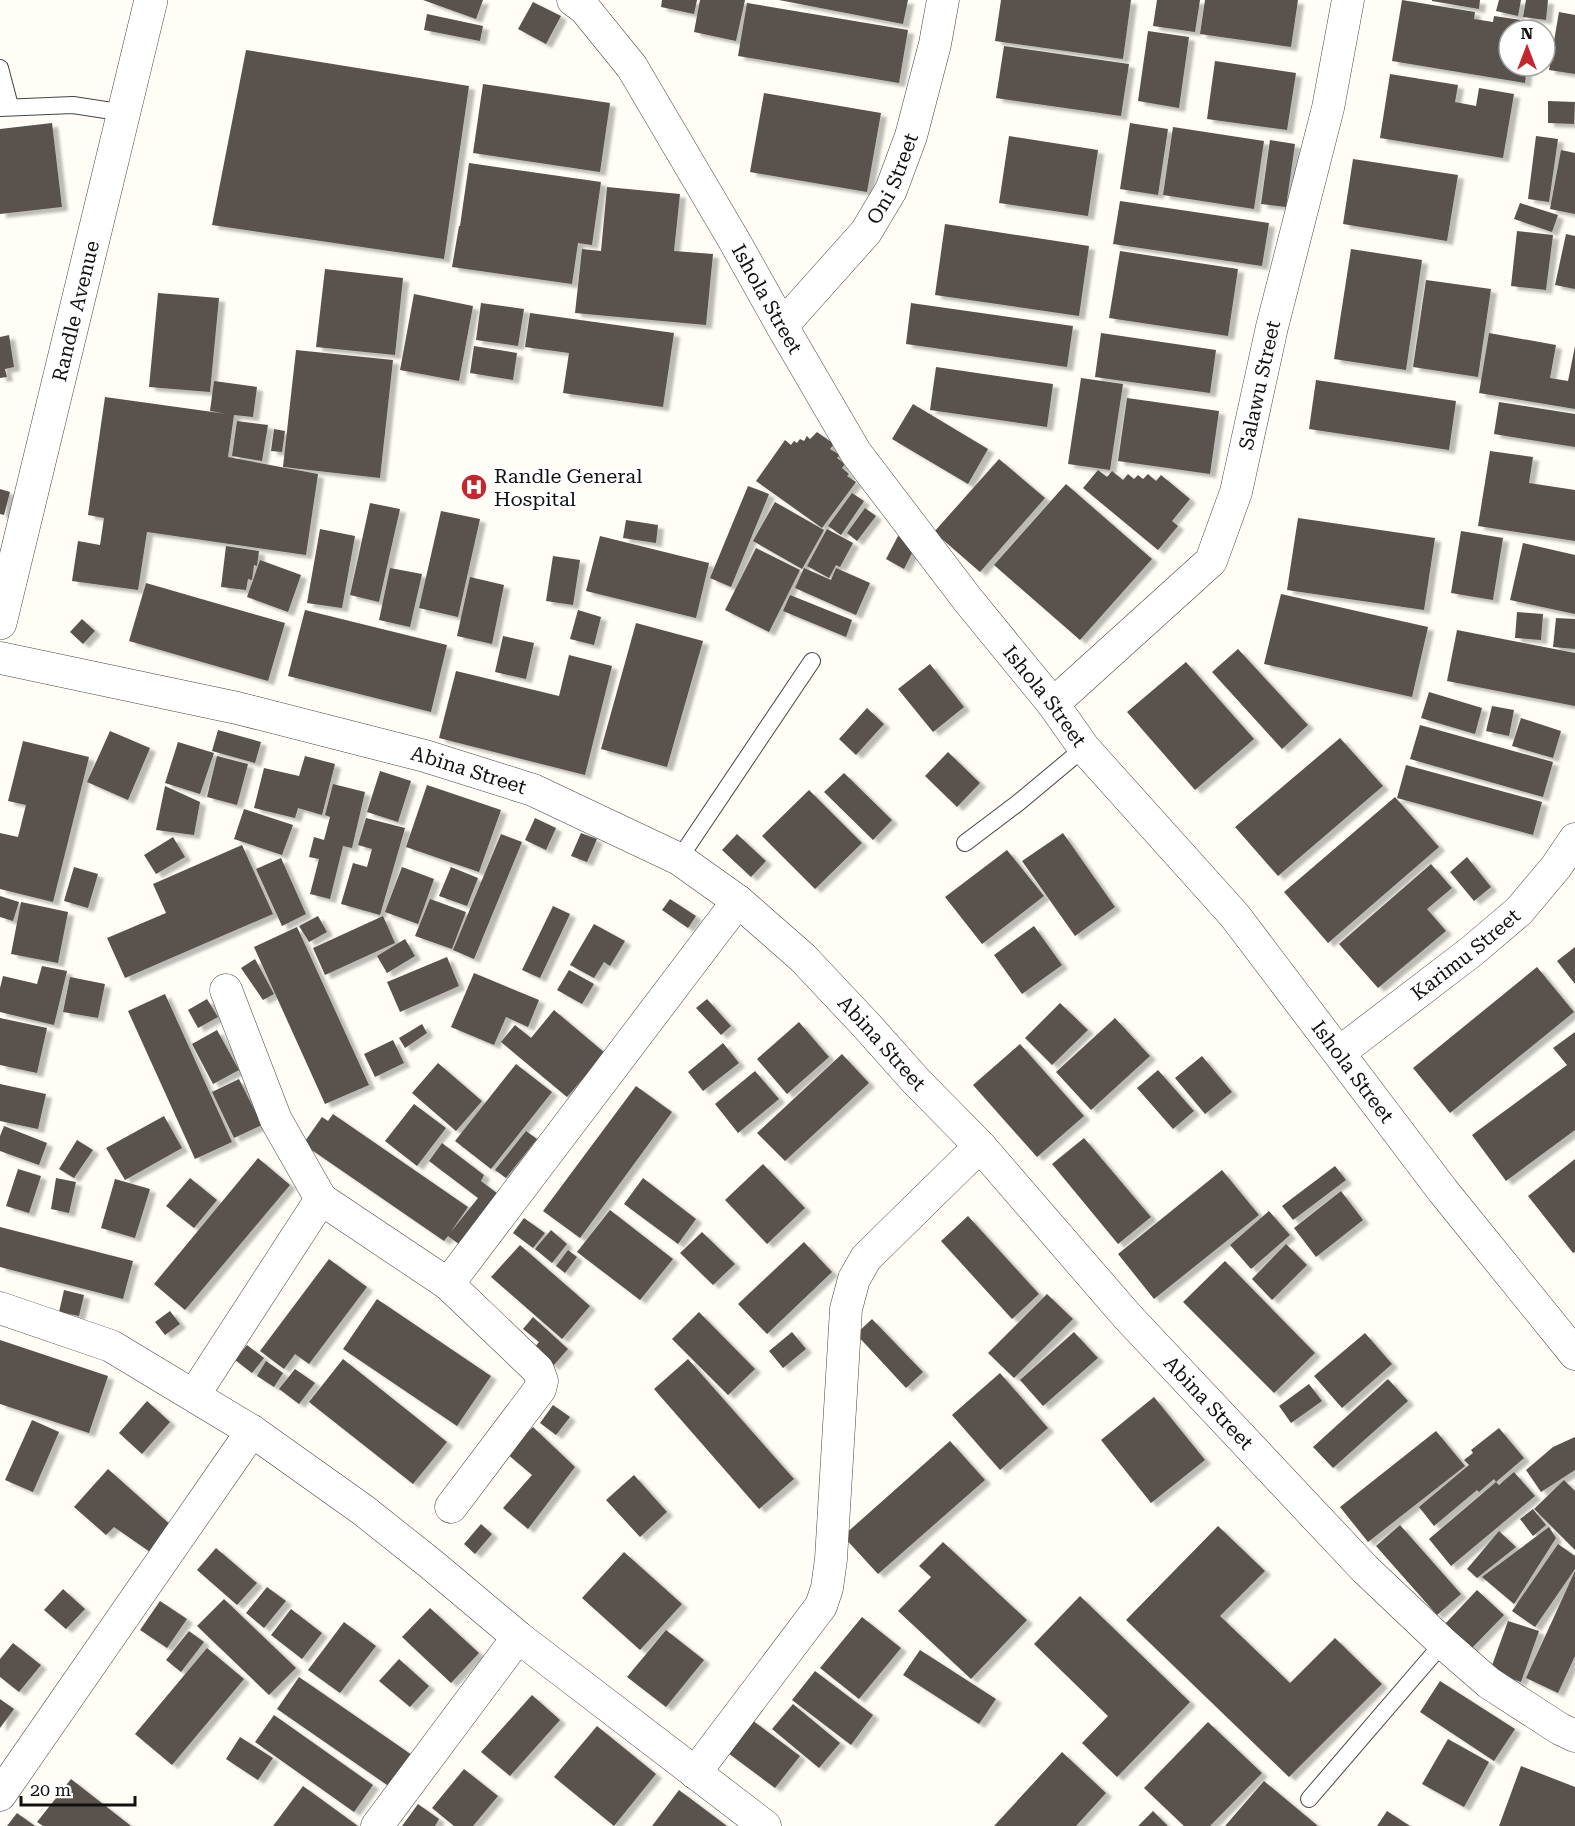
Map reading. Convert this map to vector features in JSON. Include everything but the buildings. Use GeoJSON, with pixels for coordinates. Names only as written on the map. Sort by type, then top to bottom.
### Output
{"type":"FeatureCollection","features":[{"type":"Feature","properties":{"kind":"street","name":"Randle Avenue"},"geometry":{"type":"LineString","coordinates":[[0,623],[151,0]]}},
{"type":"Feature","properties":{"kind":"street","name":"Ishola Street"},"geometry":{"type":"LineString","coordinates":[[573,0],[585,9],[632,67],[856,453],[968,600],[1053,704],[1084,748],[1235,916],[1443,1191],[1575,1354]]}},
{"type":"Feature","properties":{"kind":"street","name":"Oni Street"},"geometry":{"type":"LineString","coordinates":[[782,326],[866,232],[891,190],[911,136],[943,0]]}},
{"type":"Feature","properties":{"kind":"street","name":"Salawu Street"},"geometry":{"type":"LineString","coordinates":[[1053,704],[1211,561],[1236,492],[1272,327],[1328,108],[1348,0]]}},
{"type":"Feature","properties":{"kind":"street","name":"Abina Street"},"geometry":{"type":"LineString","coordinates":[[0,658],[237,708],[425,756],[533,790],[679,859],[738,901],[803,958],[916,1081],[980,1146],[1127,1316],[1365,1569],[1489,1683],[1560,1729],[1575,1736]]}},
{"type":"Feature","properties":{"kind":"street","name":"Karimu Street"},"geometry":{"type":"LineString","coordinates":[[1340,1052],[1472,951],[1519,911],[1557,867],[1575,839]]}},
{"type":"Feature","properties":{"kind":"street"},"geometry":{"type":"LineString","coordinates":[[448,1284],[738,901]]}},
{"type":"Feature","properties":{"kind":"street"},"geometry":{"type":"LineString","coordinates":[[225,990],[276,1120],[321,1199],[448,1284],[538,1370],[542,1381],[540,1389],[451,1507]]}},
{"type":"Feature","properties":{"kind":"street"},"geometry":{"type":"LineString","coordinates":[[695,1773],[821,1606],[827,1588],[831,1559],[846,1309],[854,1279],[866,1258],[980,1146]]}},
{"type":"Feature","properties":{"kind":"street"},"geometry":{"type":"LineString","coordinates":[[194,1395],[321,1199]]}},
{"type":"Feature","properties":{"kind":"street"},"geometry":{"type":"LineString","coordinates":[[0,1308],[111,1346],[252,1431],[363,1510],[518,1637],[765,1826]]}},
{"type":"Feature","properties":{"kind":"street"},"geometry":{"type":"LineString","coordinates":[[0,1795],[252,1431]]}},
{"type":"Feature","properties":{"kind":"street"},"geometry":{"type":"LineString","coordinates":[[377,1826],[518,1637]]}},
{"type":"Feature","properties":{"kind":"lane"},"geometry":{"type":"LineString","coordinates":[[0,68],[5,107],[73,105],[125,113]]}},
{"type":"Feature","properties":{"kind":"lane"},"geometry":{"type":"LineString","coordinates":[[679,859],[812,661]]}},
{"type":"Feature","properties":{"kind":"lane"},"geometry":{"type":"LineString","coordinates":[[965,843],[1018,803],[1084,748]]}},
{"type":"Feature","properties":{"kind":"lane"},"geometry":{"type":"LineString","coordinates":[[1310,1799],[1443,1643]]}},
{"type":"Feature","properties":{"kind":"place","name":"Randle General Hospital"},"geometry":{"type":"Point","coordinates":[474,487]}}]}
